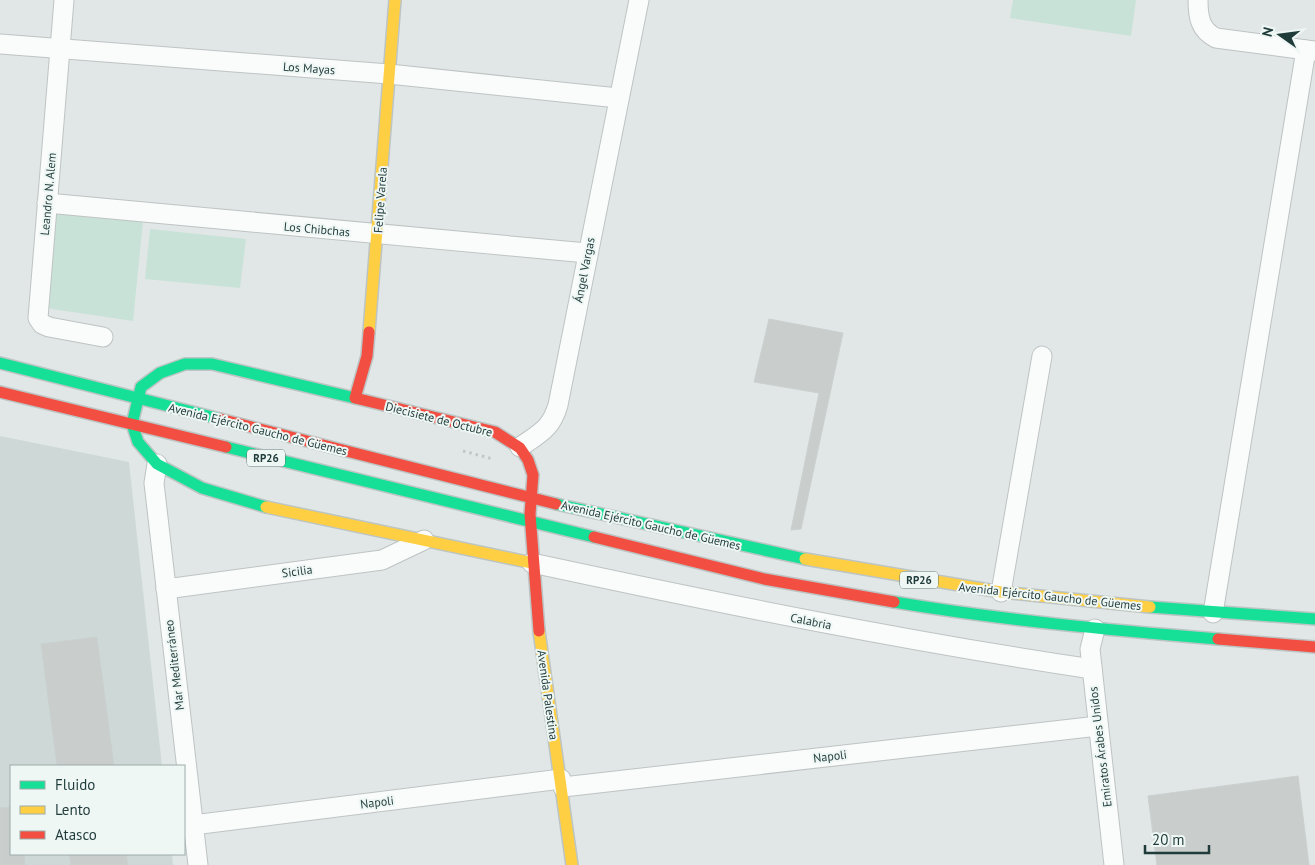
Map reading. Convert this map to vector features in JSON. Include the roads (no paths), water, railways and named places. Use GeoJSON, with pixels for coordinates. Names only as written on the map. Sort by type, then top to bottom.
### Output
{"type":"FeatureCollection","features":[{"type":"Feature","properties":{"kind":"main road","name":"Felipe Varela"},"geometry":{"type":"LineString","coordinates":[[354,398],[363,375],[366,356],[395,0]]}},
{"type":"Feature","properties":{"kind":"main road","name":"Avenida Ejército Gaucho de Güemes"},"geometry":{"type":"LineString","coordinates":[[0,363],[530,498],[829,564],[1001,592],[1213,613],[1315,619]]}},
{"type":"Feature","properties":{"kind":"main road","name":"Diecisiete de Octubre"},"geometry":{"type":"LineString","coordinates":[[137,399],[141,387],[152,378],[174,367],[196,363],[212,364],[495,432],[512,439],[520,448]]}},
{"type":"Feature","properties":{"kind":"main road","name":"Avenida Ejército Gaucho de Güemes"},"geometry":{"type":"LineString","coordinates":[[0,392],[531,524],[764,579],[954,612],[1094,629],[1315,646]]}},
{"type":"Feature","properties":{"kind":"main road"},"geometry":{"type":"LineString","coordinates":[[137,399],[132,424],[138,442],[157,464],[202,488],[265,507],[532,563]]}},
{"type":"Feature","properties":{"kind":"main road"},"geometry":{"type":"LineString","coordinates":[[520,448],[528,460],[534,477],[530,498],[531,524]]}},
{"type":"Feature","properties":{"kind":"main road","name":"Avenida Palestina"},"geometry":{"type":"LineString","coordinates":[[531,524],[532,563],[538,626],[562,783],[572,865]]}},
{"type":"Feature","properties":{"kind":"street","name":"Leandro N. Alem"},"geometry":{"type":"LineString","coordinates":[[64,0],[38,318],[42,324],[49,328],[103,336]]}},
{"type":"Feature","properties":{"kind":"street","name":"Ángel Vargas"},"geometry":{"type":"LineString","coordinates":[[520,448],[547,428],[553,420],[639,0]]}},
{"type":"Feature","properties":{"kind":"street"},"geometry":{"type":"LineString","coordinates":[[1198,0],[1199,19],[1206,32],[1216,38],[1310,50],[1213,613]]}},
{"type":"Feature","properties":{"kind":"street","name":"Los Mayas"},"geometry":{"type":"LineString","coordinates":[[0,44],[389,74],[618,98]]}},
{"type":"Feature","properties":{"kind":"street","name":"Los Chibchas"},"geometry":{"type":"LineString","coordinates":[[47,203],[587,253]]}},
{"type":"Feature","properties":{"kind":"street"},"geometry":{"type":"LineString","coordinates":[[1001,592],[1042,356]]}},
{"type":"Feature","properties":{"kind":"street","name":"Mar Mediterráneo"},"geometry":{"type":"LineString","coordinates":[[157,464],[154,483],[198,865]]}},
{"type":"Feature","properties":{"kind":"street","name":"Sicilia"},"geometry":{"type":"LineString","coordinates":[[166,589],[382,560],[424,540]]}},
{"type":"Feature","properties":{"kind":"street","name":"Calabria"},"geometry":{"type":"LineString","coordinates":[[532,563],[725,605],[909,640],[1092,669]]}},
{"type":"Feature","properties":{"kind":"street","name":"Emiratos Árabes Unidos"},"geometry":{"type":"LineString","coordinates":[[1094,629],[1090,649],[1114,865]]}},
{"type":"Feature","properties":{"kind":"street","name":"Napoli"},"geometry":{"type":"LineString","coordinates":[[193,825],[562,783],[1098,726]]}}]}
